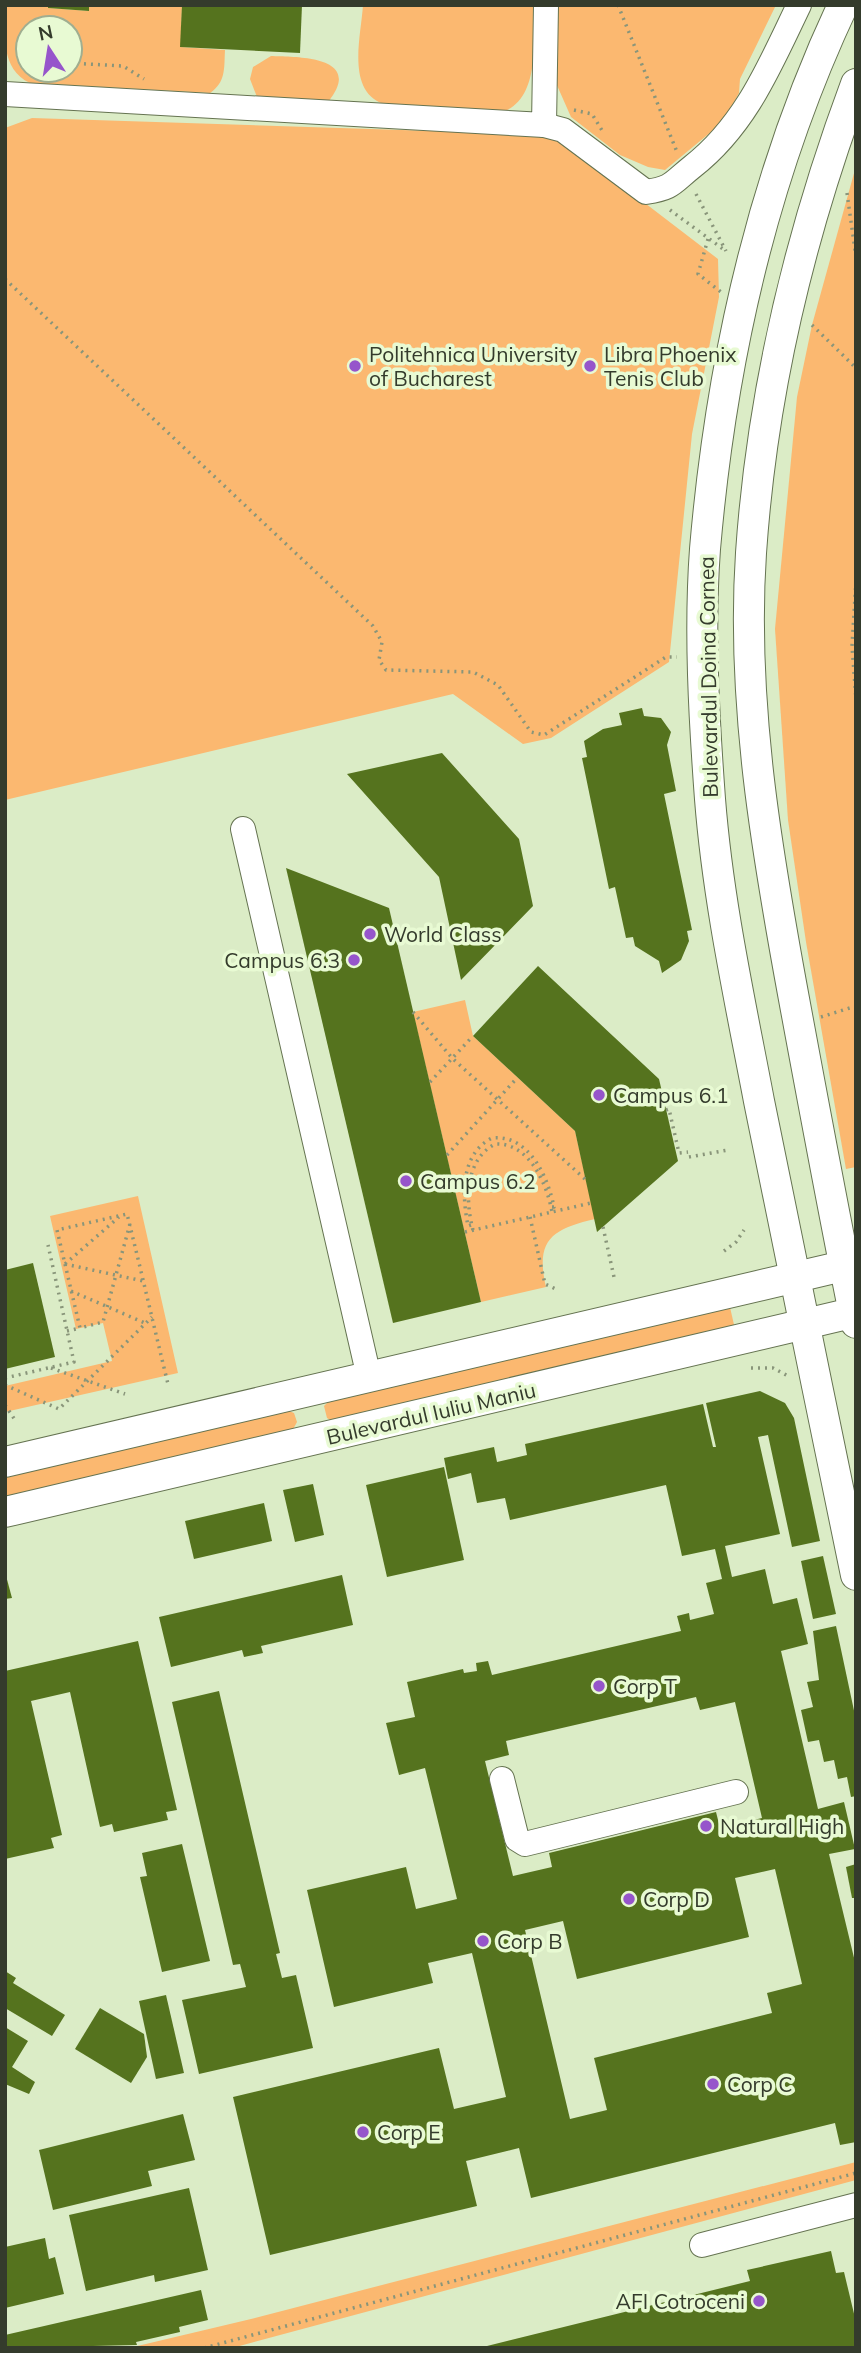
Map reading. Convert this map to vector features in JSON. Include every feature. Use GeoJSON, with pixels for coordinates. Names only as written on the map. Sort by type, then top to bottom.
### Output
{"type":"FeatureCollection","features":[{"type":"Feature","properties":{"kind":"main road","name":"Bulevardul Doina Cornea"},"geometry":{"type":"LineString","coordinates":[[843,5],[799,110],[753,257],[729,373],[705,553],[704,655],[709,772],[726,927],[803,1325],[856,1575]]}},
{"type":"Feature","properties":{"kind":"main road","name":"Bulevardul Doina Cornea"},"geometry":{"type":"LineString","coordinates":[[855,1316],[850,1264],[799,1024],[760,794],[751,652],[751,554],[772,383],[824,174],[856,84]]}},
{"type":"Feature","properties":{"kind":"main road"},"geometry":{"type":"LineString","coordinates":[[5,1462],[850,1264]]}},
{"type":"Feature","properties":{"kind":"main road","name":"Bulevardul Iuliu Maniu"},"geometry":{"type":"LineString","coordinates":[[5,1512],[803,1325],[855,1316]]}},
{"type":"Feature","properties":{"kind":"lane"},"geometry":{"type":"LineString","coordinates":[[544,125],[546,5]]}},
{"type":"Feature","properties":{"kind":"lane"},"geometry":{"type":"LineString","coordinates":[[5,94],[544,125],[564,130],[646,192],[667,189],[729,133],[752,102],[799,5]]}},
{"type":"Feature","properties":{"kind":"lane"},"geometry":{"type":"LineString","coordinates":[[243,829],[369,1377]]}},
{"type":"Feature","properties":{"kind":"lane"},"geometry":{"type":"LineString","coordinates":[[502,1779],[517,1839],[526,1844],[736,1792]]}},
{"type":"Feature","properties":{"kind":"lane"},"geometry":{"type":"LineString","coordinates":[[763,2244],[853,2215]]}},
{"type":"Feature","properties":{"kind":"lane"},"geometry":{"type":"LineString","coordinates":[[702,2245],[853,2215]]}},
{"type":"Feature","properties":{"kind":"path"},"geometry":{"type":"LineString","coordinates":[[618,5],[685,173],[726,251],[646,192]]}},
{"type":"Feature","properties":{"kind":"path"},"geometry":{"type":"LineString","coordinates":[[84,64],[123,66],[138,73],[145,80],[147,89]]}},
{"type":"Feature","properties":{"kind":"path"},"geometry":{"type":"LineString","coordinates":[[824,174],[846,184],[856,257]]}},
{"type":"Feature","properties":{"kind":"path"},"geometry":{"type":"LineString","coordinates":[[708,239],[698,274],[725,295]]}},
{"type":"Feature","properties":{"kind":"path"},"geometry":{"type":"LineString","coordinates":[[5,279],[373,626],[382,642],[379,660],[386,670],[474,672],[498,685],[530,732],[544,734],[666,657],[680,657]]}},
{"type":"Feature","properties":{"kind":"path"},"geometry":{"type":"LineString","coordinates":[[812,325],[856,368]]}},
{"type":"Feature","properties":{"kind":"path"},"geometry":{"type":"LineString","coordinates":[[856,581],[852,646],[856,699]]}},
{"type":"Feature","properties":{"kind":"path"},"geometry":{"type":"LineString","coordinates":[[799,1024],[856,1006]]}},
{"type":"Feature","properties":{"kind":"path"},"geometry":{"type":"LineString","coordinates":[[413,1012],[452,1058],[586,1180]]}},
{"type":"Feature","properties":{"kind":"path"},"geometry":{"type":"LineString","coordinates":[[430,1082],[473,1036]]}},
{"type":"Feature","properties":{"kind":"path"},"geometry":{"type":"LineString","coordinates":[[447,1155],[517,1077]]}},
{"type":"Feature","properties":{"kind":"path"},"geometry":{"type":"LineString","coordinates":[[666,1110],[670,1109],[679,1153],[728,1150]]}},
{"type":"Feature","properties":{"kind":"path"},"geometry":{"type":"LineString","coordinates":[[472,1227],[468,1202],[471,1174],[481,1154],[495,1143],[513,1147],[528,1160],[545,1188],[551,1210]]}},
{"type":"Feature","properties":{"kind":"path"},"geometry":{"type":"LineString","coordinates":[[464,1231],[472,1227],[591,1203]]}},
{"type":"Feature","properties":{"kind":"path"},"geometry":{"type":"LineString","coordinates":[[80,1328],[57,1230],[127,1214],[168,1384]]}},
{"type":"Feature","properties":{"kind":"path"},"geometry":{"type":"LineString","coordinates":[[65,1264],[121,1215]]}},
{"type":"Feature","properties":{"kind":"path"},"geometry":{"type":"LineString","coordinates":[[530,1217],[545,1284],[558,1290]]}},
{"type":"Feature","properties":{"kind":"path"},"geometry":{"type":"LineString","coordinates":[[67,1331],[103,1322],[130,1224]]}},
{"type":"Feature","properties":{"kind":"path"},"geometry":{"type":"LineString","coordinates":[[603,1227],[614,1277]]}},
{"type":"Feature","properties":{"kind":"path"},"geometry":{"type":"LineString","coordinates":[[724,1251],[736,1242],[744,1230]]}},
{"type":"Feature","properties":{"kind":"path"},"geometry":{"type":"LineString","coordinates":[[5,1378],[74,1362],[48,1245]]}},
{"type":"Feature","properties":{"kind":"path"},"geometry":{"type":"LineString","coordinates":[[65,1264],[143,1280]]}},
{"type":"Feature","properties":{"kind":"path"},"geometry":{"type":"LineString","coordinates":[[71,1291],[145,1323]]}},
{"type":"Feature","properties":{"kind":"path"},"geometry":{"type":"LineString","coordinates":[[5,1385],[59,1409],[152,1317]]}},
{"type":"Feature","properties":{"kind":"path"},"geometry":{"type":"LineString","coordinates":[[49,1368],[125,1394]]}},
{"type":"Feature","properties":{"kind":"path"},"geometry":{"type":"LineString","coordinates":[[751,1368],[774,1368],[794,1383]]}},
{"type":"Feature","properties":{"kind":"path"},"geometry":{"type":"LineString","coordinates":[[5,1405],[16,1420]]}},
{"type":"Feature","properties":{"kind":"path"},"geometry":{"type":"LineString","coordinates":[[204,2348],[856,2173]]}},
{"type":"Feature","properties":{"kind":"shaded area"},"geometry":{"type":"Polygon","coordinates":[[[5,5],[48,5],[49,8],[89,11],[89,5],[182,5],[181,47],[225,50],[223,75],[210,93],[48,84],[84,84],[84,14],[14,14],[14,70],[5,39],[5,5]]]}},
{"type":"Feature","properties":{"kind":"shaded area"},"geometry":{"type":"Polygon","coordinates":[[[363,5],[535,5],[533,64],[525,93],[505,111],[383,104],[371,97],[360,75],[358,61],[363,5]]]}},
{"type":"Feature","properties":{"kind":"shaded area"},"geometry":{"type":"Polygon","coordinates":[[[556,5],[776,5],[740,79],[739,93],[723,122],[665,170],[648,167],[620,155],[571,117],[552,74],[556,5]]]}},
{"type":"Feature","properties":{"kind":"shaded area"},"geometry":{"type":"Polygon","coordinates":[[[271,56],[311,59],[333,67],[338,76],[337,87],[328,102],[257,97],[250,79],[253,67],[271,56]]]}},
{"type":"Feature","properties":{"kind":"shaded area","name":"Politehnica University of Bucharest"},"geometry":{"type":"Polygon","coordinates":[[[32,118],[556,135],[718,259],[719,297],[692,434],[669,662],[551,738],[523,744],[453,694],[5,800],[5,128],[32,118]]]}},
{"type":"Feature","properties":{"kind":"shaded area"},"geometry":{"type":"Polygon","coordinates":[[[856,166],[856,1167],[846,1169],[806,942],[788,820],[775,629],[797,397],[812,325],[856,166]]]}},
{"type":"Feature","properties":{"kind":"shaded area"},"geometry":{"type":"Polygon","coordinates":[[[465,1000],[473,1036],[575,1131],[595,1219],[568,1227],[550,1239],[543,1258],[546,1287],[481,1302],[413,1012],[465,1000]]]}},
{"type":"Feature","properties":{"kind":"shaded area"},"geometry":{"type":"Polygon","coordinates":[[[138,1196],[178,1373],[5,1412],[5,1386],[112,1361],[103,1323],[76,1329],[50,1216],[138,1196]]]}},
{"type":"Feature","properties":{"kind":"shaded area"},"geometry":{"type":"Polygon","coordinates":[[[729,1303],[735,1329],[335,1423],[327,1418],[324,1406],[332,1398],[729,1303]]]}},
{"type":"Feature","properties":{"kind":"shaded area"},"geometry":{"type":"Polygon","coordinates":[[[284,1409],[294,1413],[297,1422],[291,1433],[5,1500],[5,1474],[284,1409]]]}},
{"type":"Feature","properties":{"kind":"shaded area"},"geometry":{"type":"Polygon","coordinates":[[[856,2162],[856,2180],[232,2348],[129,2348],[251,2319],[856,2162]]]}},
{"type":"Feature","properties":{"kind":"building"},"geometry":{"type":"Polygon","coordinates":[[[48,5],[89,5],[89,11],[48,8],[48,5]]]}},
{"type":"Feature","properties":{"kind":"building"},"geometry":{"type":"Polygon","coordinates":[[[182,5],[302,5],[300,53],[180,47],[182,5]]]}},
{"type":"Feature","properties":{"kind":"building"},"geometry":{"type":"Polygon","coordinates":[[[642,708],[644,716],[661,718],[671,732],[667,745],[676,791],[664,794],[692,930],[687,931],[689,941],[681,960],[662,973],[659,961],[635,946],[633,937],[626,938],[615,887],[609,889],[582,758],[587,757],[584,741],[603,729],[622,725],[619,713],[642,708]]]}},
{"type":"Feature","properties":{"kind":"building"},"geometry":{"type":"Polygon","coordinates":[[[442,753],[519,839],[533,906],[461,980],[439,877],[347,774],[442,753]]]}},
{"type":"Feature","properties":{"kind":"building"},"geometry":{"type":"Polygon","coordinates":[[[286,868],[389,908],[481,1302],[393,1323],[286,868]]]}},
{"type":"Feature","properties":{"kind":"building","name":"Campus 6.1"},"geometry":{"type":"Polygon","coordinates":[[[538,966],[659,1079],[678,1161],[597,1232],[575,1131],[473,1036],[538,966]]]}},
{"type":"Feature","properties":{"kind":"building"},"geometry":{"type":"Polygon","coordinates":[[[33,1263],[55,1357],[5,1369],[5,1270],[33,1263]]]}},
{"type":"Feature","properties":{"kind":"building"},"geometry":{"type":"Polygon","coordinates":[[[760,1391],[785,1403],[794,1418],[820,1541],[792,1547],[768,1435],[758,1437],[780,1534],[725,1546],[732,1577],[765,1569],[773,1604],[797,1598],[808,1644],[781,1651],[818,1809],[844,1802],[855,1849],[829,1854],[856,1966],[856,2142],[840,2145],[835,2123],[531,2198],[519,2148],[466,2161],[477,2206],[270,2255],[233,2097],[439,2048],[454,2109],[506,2097],[472,1953],[428,1963],[433,1983],[334,2007],[307,1890],[406,1867],[416,1909],[457,1899],[425,1768],[399,1775],[386,1723],[415,1717],[407,1682],[463,1669],[464,1673],[477,1671],[476,1663],[488,1661],[492,1675],[681,1631],[677,1616],[689,1613],[690,1620],[714,1614],[706,1583],[722,1579],[715,1549],[682,1556],[666,1485],[510,1520],[505,1498],[477,1503],[471,1473],[448,1479],[444,1458],[494,1447],[497,1462],[527,1455],[525,1444],[703,1404],[713,1447],[716,1447],[706,1403],[760,1391]],[[696,1697],[506,1741],[509,1755],[485,1761],[513,1876],[552,1867],[549,1853],[716,1812],[720,1828],[762,1818],[735,1702],[700,1710],[696,1697]],[[775,1869],[735,1878],[749,1937],[577,1979],[563,1921],[525,1930],[570,2119],[607,2110],[594,2058],[772,2013],[767,1993],[802,1984],[775,1869]]]}},
{"type":"Feature","properties":{"kind":"building"},"geometry":{"type":"Polygon","coordinates":[[[444,1467],[464,1560],[387,1577],[366,1485],[444,1467]]]}},
{"type":"Feature","properties":{"kind":"building"},"geometry":{"type":"Polygon","coordinates":[[[313,1484],[324,1535],[295,1542],[283,1490],[313,1484]]]}},
{"type":"Feature","properties":{"kind":"building"},"geometry":{"type":"Polygon","coordinates":[[[264,1503],[272,1541],[194,1559],[185,1521],[264,1503]]]}},
{"type":"Feature","properties":{"kind":"building"},"geometry":{"type":"Polygon","coordinates":[[[823,1556],[836,1614],[813,1619],[801,1561],[823,1556]]]}},
{"type":"Feature","properties":{"kind":"building"},"geometry":{"type":"Polygon","coordinates":[[[5,1572],[12,1598],[5,1599],[5,1572]]]}},
{"type":"Feature","properties":{"kind":"building"},"geometry":{"type":"Polygon","coordinates":[[[342,1575],[353,1625],[261,1646],[263,1653],[244,1657],[242,1650],[171,1667],[159,1617],[342,1575]]]}},
{"type":"Feature","properties":{"kind":"building"},"geometry":{"type":"Polygon","coordinates":[[[836,1626],[856,1720],[856,1796],[851,1797],[847,1777],[838,1779],[834,1760],[824,1762],[819,1740],[808,1742],[801,1710],[813,1707],[807,1682],[819,1680],[813,1631],[836,1626]]]}},
{"type":"Feature","properties":{"kind":"building"},"geometry":{"type":"Polygon","coordinates":[[[138,1641],[177,1810],[166,1812],[168,1820],[114,1832],[112,1824],[100,1827],[70,1692],[31,1701],[62,1835],[51,1838],[54,1848],[5,1859],[5,1671],[138,1641]]]}},
{"type":"Feature","properties":{"kind":"building"},"geometry":{"type":"Polygon","coordinates":[[[219,1691],[280,1953],[276,1954],[282,1978],[296,1975],[313,2048],[199,2074],[182,2000],[246,1987],[240,1964],[233,1965],[172,1702],[219,1691]]]}},
{"type":"Feature","properties":{"kind":"building"},"geometry":{"type":"Polygon","coordinates":[[[182,1844],[210,1961],[162,1972],[140,1877],[147,1876],[142,1853],[182,1844]]]}},
{"type":"Feature","properties":{"kind":"building"},"geometry":{"type":"Polygon","coordinates":[[[856,1864],[856,1898],[852,1898],[846,1867],[856,1864]]]}},
{"type":"Feature","properties":{"kind":"building"},"geometry":{"type":"Polygon","coordinates":[[[5,1971],[16,1978],[13,1983],[65,2015],[52,2036],[5,2008],[5,1971]]]}},
{"type":"Feature","properties":{"kind":"building"},"geometry":{"type":"Polygon","coordinates":[[[166,1995],[184,2073],[156,2079],[139,2001],[166,1995]]]}},
{"type":"Feature","properties":{"kind":"building"},"geometry":{"type":"Polygon","coordinates":[[[100,2008],[144,2034],[147,2057],[131,2083],[75,2049],[100,2008]]]}},
{"type":"Feature","properties":{"kind":"building"},"geometry":{"type":"Polygon","coordinates":[[[5,2027],[28,2041],[12,2067],[35,2082],[29,2094],[5,2084],[5,2027]]]}},
{"type":"Feature","properties":{"kind":"building"},"geometry":{"type":"Polygon","coordinates":[[[183,2114],[195,2160],[148,2171],[152,2186],[53,2210],[39,2150],[183,2114]]]}},
{"type":"Feature","properties":{"kind":"building"},"geometry":{"type":"Polygon","coordinates":[[[189,2188],[208,2270],[155,2282],[154,2275],[86,2291],[69,2215],[189,2188]]]}},
{"type":"Feature","properties":{"kind":"building"},"geometry":{"type":"Polygon","coordinates":[[[45,2238],[49,2259],[55,2257],[64,2294],[5,2308],[5,2247],[45,2238]]]}},
{"type":"Feature","properties":{"kind":"building","name":"AFI Cotroceni"},"geometry":{"type":"Polygon","coordinates":[[[831,2251],[836,2273],[844,2272],[856,2322],[856,2348],[479,2348],[750,2281],[747,2270],[831,2251]]]}},
{"type":"Feature","properties":{"kind":"building"},"geometry":{"type":"Polygon","coordinates":[[[201,2290],[208,2320],[179,2327],[180,2332],[136,2342],[137,2345],[5,2348],[5,2335],[201,2290]]]}},
{"type":"Feature","properties":{"kind":"place","name":"Politehnica University of Bucharest"},"geometry":{"type":"Point","coordinates":[355,366]}},
{"type":"Feature","properties":{"kind":"place","name":"Libra Phoenix Tenis Club"},"geometry":{"type":"Point","coordinates":[590,366]}},
{"type":"Feature","properties":{"kind":"place","name":"World Class"},"geometry":{"type":"Point","coordinates":[370,934]}},
{"type":"Feature","properties":{"kind":"place","name":"Campus 6.3"},"geometry":{"type":"Point","coordinates":[354,960]}},
{"type":"Feature","properties":{"kind":"place","name":"Campus 6.1"},"geometry":{"type":"Point","coordinates":[599,1095]}},
{"type":"Feature","properties":{"kind":"place","name":"Campus 6.2"},"geometry":{"type":"Point","coordinates":[406,1181]}},
{"type":"Feature","properties":{"kind":"place","name":"Corp T"},"geometry":{"type":"Point","coordinates":[599,1686]}},
{"type":"Feature","properties":{"kind":"place","name":"Natural High"},"geometry":{"type":"Point","coordinates":[706,1826]}},
{"type":"Feature","properties":{"kind":"place","name":"Corp D"},"geometry":{"type":"Point","coordinates":[629,1899]}},
{"type":"Feature","properties":{"kind":"place","name":"Corp B"},"geometry":{"type":"Point","coordinates":[483,1941]}},
{"type":"Feature","properties":{"kind":"place","name":"Corp C"},"geometry":{"type":"Point","coordinates":[713,2084]}},
{"type":"Feature","properties":{"kind":"place","name":"Corp E"},"geometry":{"type":"Point","coordinates":[363,2132]}},
{"type":"Feature","properties":{"kind":"place","name":"AFI Cotroceni"},"geometry":{"type":"Point","coordinates":[759,2301]}}]}
